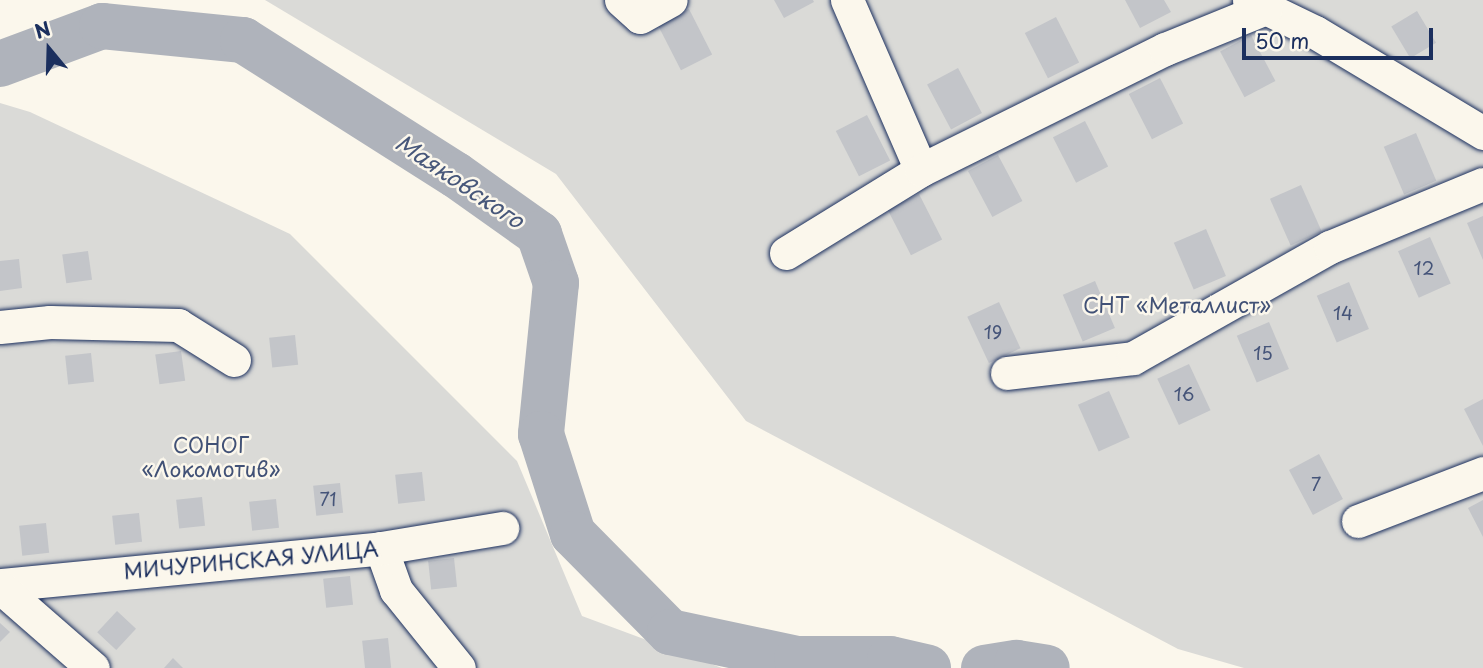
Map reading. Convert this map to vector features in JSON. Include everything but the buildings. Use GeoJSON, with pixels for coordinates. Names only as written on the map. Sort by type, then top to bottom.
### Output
{"type":"FeatureCollection","features":[{"type":"Feature","properties":{"kind":"street"},"geometry":{"type":"LineString","coordinates":[[621,0],[640,17],[671,0]]}},
{"type":"Feature","properties":{"kind":"street"},"geometry":{"type":"LineString","coordinates":[[847,0],[921,170]]}},
{"type":"Feature","properties":{"kind":"street"},"geometry":{"type":"LineString","coordinates":[[786,253],[921,170],[1257,4],[1315,32],[1483,133]]}},
{"type":"Feature","properties":{"kind":"street"},"geometry":{"type":"LineString","coordinates":[[1007,373],[1133,358],[1331,247],[1483,184]]}},
{"type":"Feature","properties":{"kind":"street"},"geometry":{"type":"LineString","coordinates":[[0,327],[50,322],[178,325],[234,360]]}},
{"type":"Feature","properties":{"kind":"street"},"geometry":{"type":"LineString","coordinates":[[1358,521],[1483,473]]}},
{"type":"Feature","properties":{"kind":"street","name":"МИЧУРИНСКАЯ УЛИЦА"},"geometry":{"type":"LineString","coordinates":[[0,586],[381,548],[502,528]]}},
{"type":"Feature","properties":{"kind":"street"},"geometry":{"type":"LineString","coordinates":[[381,548],[396,590],[459,668]]}},
{"type":"Feature","properties":{"kind":"street"},"geometry":{"type":"LineString","coordinates":[[0,586],[93,668]]}},
{"type":"Feature","properties":{"kind":"green space","name":"СНТ «Металлист»"},"geometry":{"type":"Polygon","coordinates":[[[265,0],[1483,0],[1483,668],[1244,668],[1178,649],[746,421],[556,174],[265,0]]]}},
{"type":"Feature","properties":{"kind":"green space","name":"СОНОГ «Локомотив»"},"geometry":{"type":"Polygon","coordinates":[[[0,103],[30,112],[290,234],[517,461],[582,616],[722,668],[0,668],[0,103]]]}},
{"type":"Feature","properties":{"kind":"waterway","name":"Маяковского"},"geometry":{"type":"LineString","coordinates":[[0,64],[102,26],[243,40],[456,175],[539,234],[556,283],[541,434],[573,534],[670,632],[797,659],[890,659],[928,668]]}},
{"type":"Feature","properties":{"kind":"waterway","name":"Маяковского"},"geometry":{"type":"LineString","coordinates":[[984,668],[1017,663],[1047,668]]}}]}
